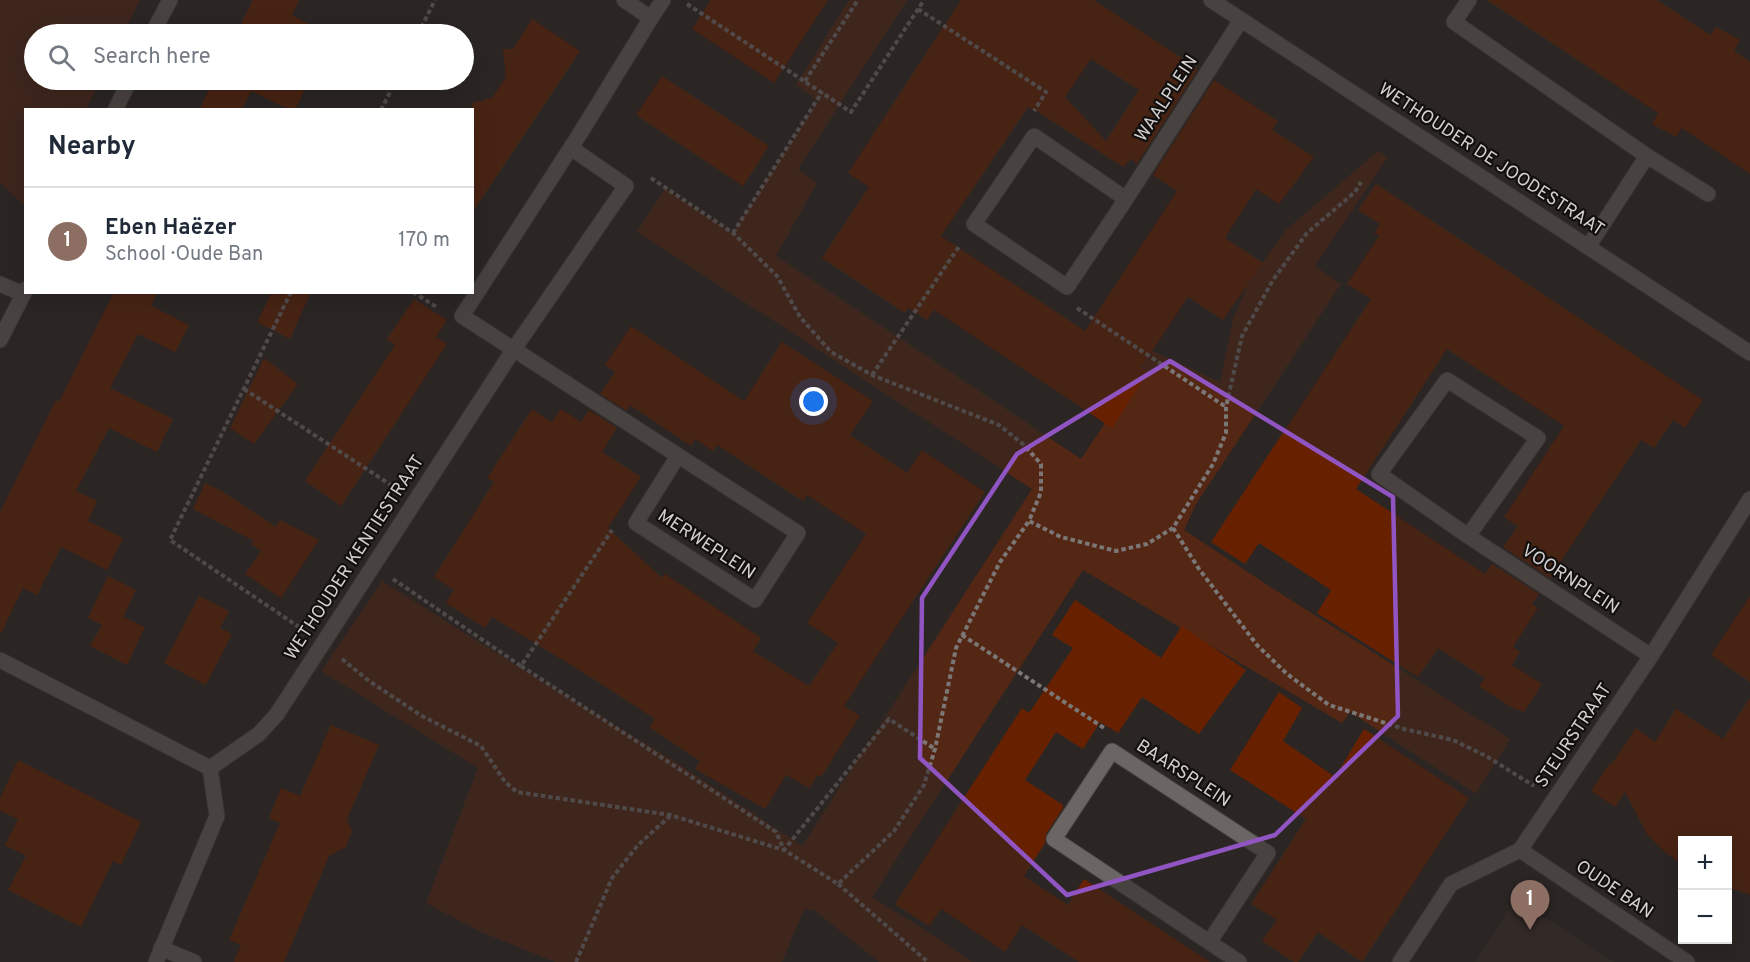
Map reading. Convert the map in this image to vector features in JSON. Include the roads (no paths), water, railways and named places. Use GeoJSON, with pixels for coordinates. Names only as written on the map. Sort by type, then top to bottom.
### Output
{"type":"FeatureCollection","features":[{"type":"Feature","properties":{"kind":"street"},"geometry":{"type":"LineString","coordinates":[[157,24],[170,0]]}},
{"type":"Feature","properties":{"kind":"street"},"geometry":{"type":"LineString","coordinates":[[624,0],[651,18]]}},
{"type":"Feature","properties":{"kind":"street"},"geometry":{"type":"LineString","coordinates":[[514,350],[462,316],[571,148],[663,0]]}},
{"type":"Feature","properties":{"kind":"street","name":"WETHOUDER DE JOODESTRAAT"},"geometry":{"type":"LineString","coordinates":[[1211,0],[1750,353]]}},
{"type":"Feature","properties":{"kind":"street"},"geometry":{"type":"LineString","coordinates":[[1468,0],[1454,22],[1647,156],[1708,194]]}},
{"type":"Feature","properties":{"kind":"street","name":"WAALPLEIN"},"geometry":{"type":"LineString","coordinates":[[1126,199],[1034,136],[974,224],[1066,287],[1126,199],[1241,20]]}},
{"type":"Feature","properties":{"kind":"street"},"geometry":{"type":"LineString","coordinates":[[116,108],[125,90]]}},
{"type":"Feature","properties":{"kind":"street","name":"WETHOUDER KENTIESTRAAT"},"geometry":{"type":"LineString","coordinates":[[210,768],[259,734],[277,714],[514,350],[626,186],[571,148]]}},
{"type":"Feature","properties":{"kind":"street"},"geometry":{"type":"LineString","coordinates":[[1588,247],[1647,156]]}},
{"type":"Feature","properties":{"kind":"street"},"geometry":{"type":"LineString","coordinates":[[0,284],[24,291],[0,340]]}},
{"type":"Feature","properties":{"kind":"street","name":"MERWEPLEIN"},"geometry":{"type":"LineString","coordinates":[[514,350],[798,533],[755,600],[636,523],[678,456]]}},
{"type":"Feature","properties":{"kind":"street","name":"VOORNPLEIN"},"geometry":{"type":"LineString","coordinates":[[1468,536],[1538,438],[1447,380],[1379,474],[1468,536],[1651,656]]}},
{"type":"Feature","properties":{"kind":"street","name":"STEURSTRAAT"},"geometry":{"type":"LineString","coordinates":[[1520,850],[1651,656],[1750,499]]}},
{"type":"Feature","properties":{"kind":"street"},"geometry":{"type":"LineString","coordinates":[[0,660],[210,768],[217,816],[158,955],[194,962]]}},
{"type":"Feature","properties":{"kind":"street","name":"BAARSPLEIN"},"geometry":{"type":"LineString","coordinates":[[1209,941],[1268,853],[1112,751],[1054,839],[1239,962]]}},
{"type":"Feature","properties":{"kind":"street"},"geometry":{"type":"LineString","coordinates":[[1400,962],[1450,884],[1520,850]]}},
{"type":"Feature","properties":{"kind":"street","name":"OUDE BAN"},"geometry":{"type":"LineString","coordinates":[[1520,850],[1687,962]]}},
{"type":"Feature","properties":{"kind":"place","name":"Eben Haëzer"},"geometry":{"type":"Point","coordinates":[1530,930]}}]}
